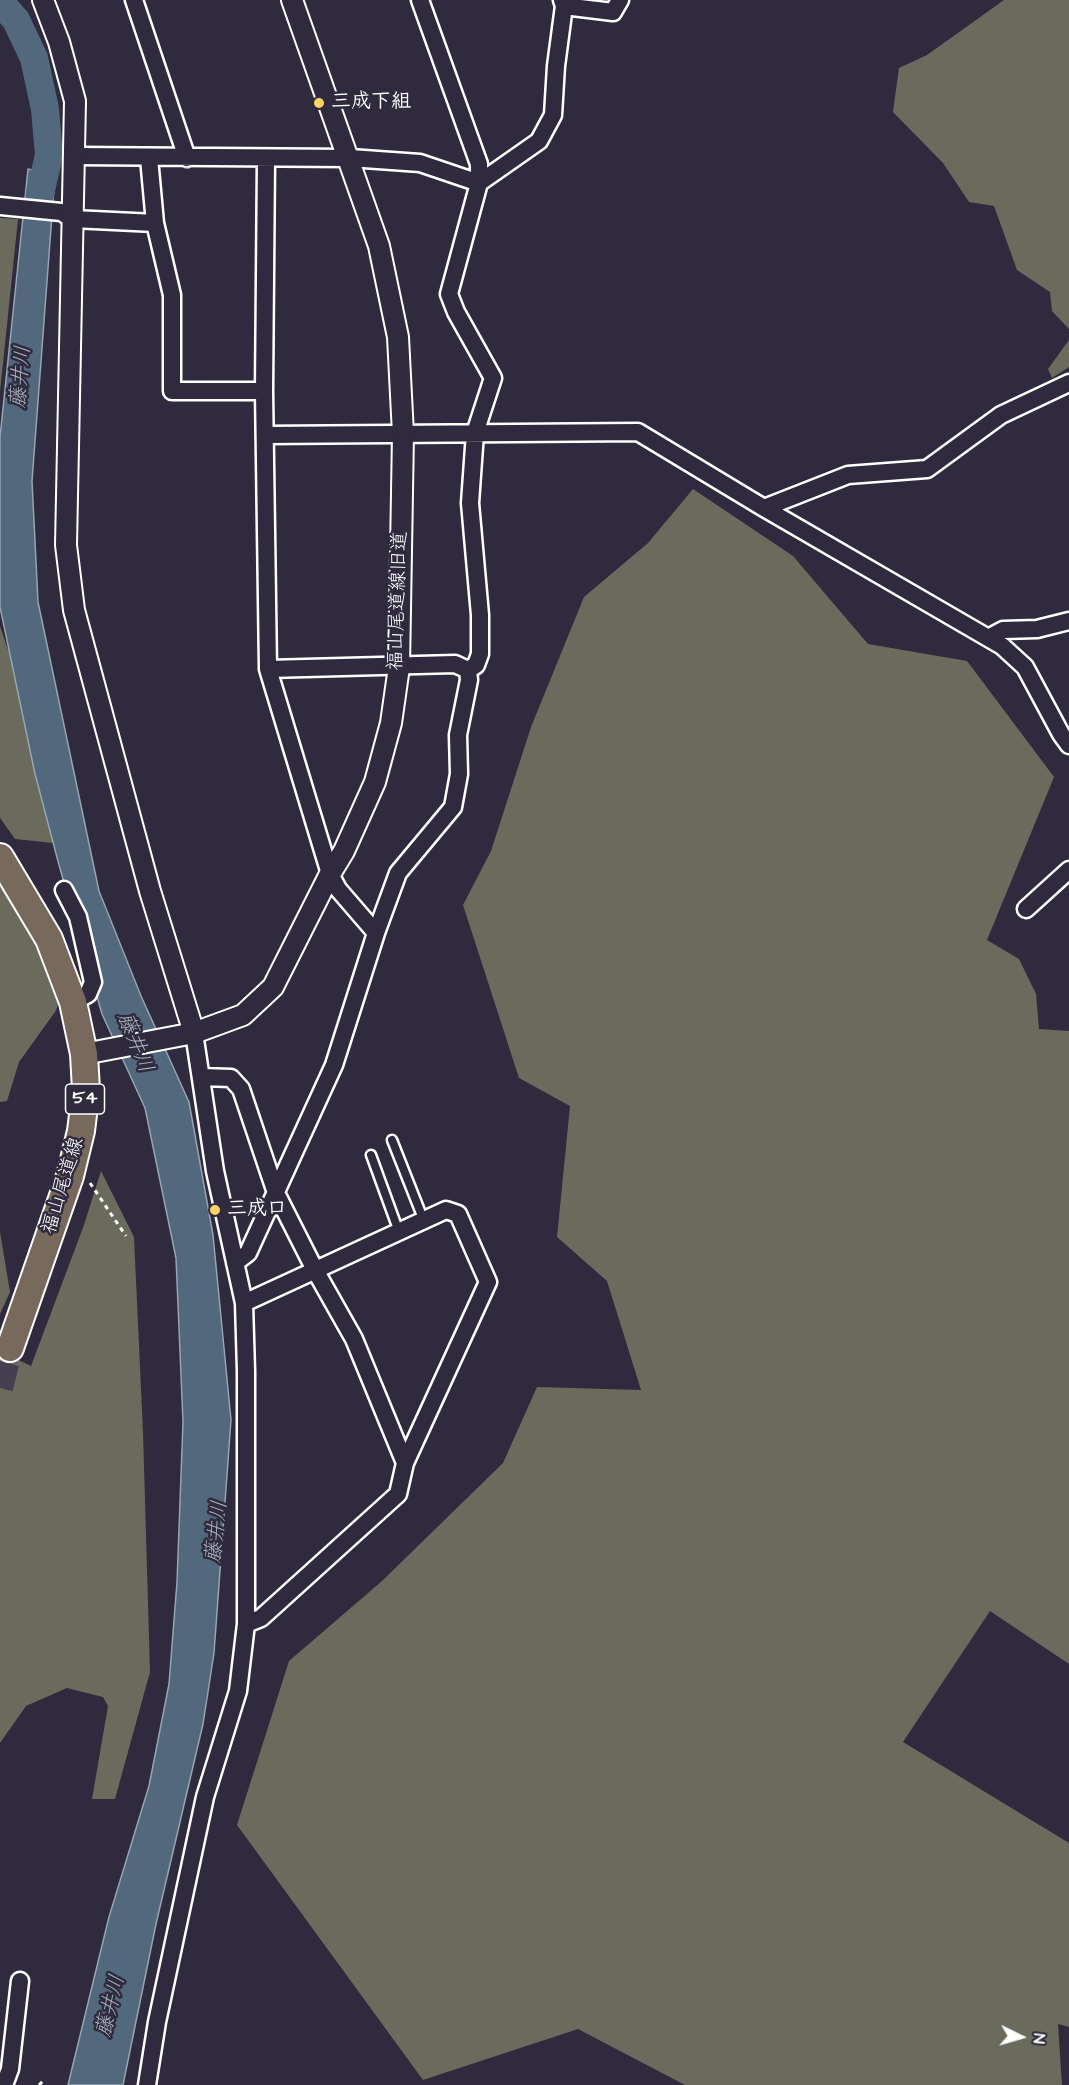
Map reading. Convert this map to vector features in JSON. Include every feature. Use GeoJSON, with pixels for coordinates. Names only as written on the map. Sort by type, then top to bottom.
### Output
{"type":"FeatureCollection","features":[{"type":"Feature","properties":{"kind":"main road","name":"福山尾道線"},"geometry":{"type":"LineString","coordinates":[[0,857],[49,939],[95,1052],[84,1100],[81,1131],[70,1176],[10,1348]]}},
{"type":"Feature","properties":{"kind":"street"},"geometry":{"type":"LineString","coordinates":[[43,0],[59,42],[75,101],[74,156],[67,216],[66,545],[74,610],[150,891],[185,1035],[202,1077],[215,1171],[244,1303],[246,1624],[238,1691],[205,1797],[157,2022],[147,2085]]}},
{"type":"Feature","properties":{"kind":"street"},"geometry":{"type":"LineString","coordinates":[[134,0],[187,158]]}},
{"type":"Feature","properties":{"kind":"street","name":"福山尾道線旧道"},"geometry":{"type":"LineString","coordinates":[[95,1052],[185,1035],[243,1014],[273,987],[344,851],[375,782],[391,723],[399,667],[403,434],[398,337],[379,246],[350,158],[292,0]]}},
{"type":"Feature","properties":{"kind":"street"},"geometry":{"type":"LineString","coordinates":[[420,0],[479,164],[479,183],[448,294],[493,378],[475,433],[470,503],[480,615],[480,654],[476,665],[468,670]]}},
{"type":"Feature","properties":{"kind":"street"},"geometry":{"type":"LineString","coordinates":[[479,183],[539,141],[554,115],[556,66],[563,3],[614,12],[620,0]]}},
{"type":"Feature","properties":{"kind":"street"},"geometry":{"type":"LineString","coordinates":[[74,156],[350,158],[420,163],[479,183]]}},
{"type":"Feature","properties":{"kind":"street"},"geometry":{"type":"LineString","coordinates":[[148,158],[155,223],[172,295],[172,391],[264,391]]}},
{"type":"Feature","properties":{"kind":"street"},"geometry":{"type":"LineString","coordinates":[[266,159],[264,391],[268,669],[330,874],[338,889],[376,933]]}},
{"type":"Feature","properties":{"kind":"street"},"geometry":{"type":"LineString","coordinates":[[5,206],[67,216],[155,223]]}},
{"type":"Feature","properties":{"kind":"street"},"geometry":{"type":"LineString","coordinates":[[764,508],[848,475],[927,469],[1001,414],[1069,383]]}},
{"type":"Feature","properties":{"kind":"street"},"geometry":{"type":"LineString","coordinates":[[266,435],[638,432],[1002,646],[1025,667],[1069,745]]}},
{"type":"Feature","properties":{"kind":"street"},"geometry":{"type":"LineString","coordinates":[[988,638],[1003,630],[1037,629],[1069,621]]}},
{"type":"Feature","properties":{"kind":"street"},"geometry":{"type":"LineString","coordinates":[[268,669],[455,664],[468,670]]}},
{"type":"Feature","properties":{"kind":"street"},"geometry":{"type":"LineString","coordinates":[[235,1263],[248,1253],[334,1065],[376,933],[398,873],[453,807],[459,774],[458,735],[469,680],[468,670]]}},
{"type":"Feature","properties":{"kind":"street"},"geometry":{"type":"LineString","coordinates":[[1026,909],[1069,870]]}},
{"type":"Feature","properties":{"kind":"street"},"geometry":{"type":"LineString","coordinates":[[64,890],[78,917],[93,982],[88,994],[73,1002]]}},
{"type":"Feature","properties":{"kind":"street"},"geometry":{"type":"LineString","coordinates":[[202,1077],[231,1078],[241,1089],[276,1193],[315,1270],[354,1339],[405,1463]]}},
{"type":"Feature","properties":{"kind":"street"},"geometry":{"type":"LineString","coordinates":[[244,1303],[446,1210],[458,1214],[488,1282],[405,1463],[398,1494],[261,1618],[246,1624]]}},
{"type":"Feature","properties":{"kind":"street"},"geometry":{"type":"LineString","coordinates":[[4,2085],[10,2069],[20,1981]]}},
{"type":"Feature","properties":{"kind":"lane"},"geometry":{"type":"LineString","coordinates":[[392,1140],[424,1221]]}},
{"type":"Feature","properties":{"kind":"lane"},"geometry":{"type":"LineString","coordinates":[[371,1155],[399,1232]]}},
{"type":"Feature","properties":{"kind":"path"},"geometry":{"type":"LineString","coordinates":[[70,1176],[89,1183],[126,1236]]}},
{"type":"Feature","properties":{"kind":"path"},"geometry":{"type":"LineString","coordinates":[[39,2085],[45,2079]]}},
{"type":"Feature","properties":{"kind":"green space"},"geometry":{"type":"Polygon","coordinates":[[[1004,0],[1069,0],[1069,329],[1052,311],[1050,292],[1017,270],[994,206],[969,202],[943,163],[893,112],[899,68],[927,55],[1004,0]]]}},
{"type":"Feature","properties":{"kind":"green space"},"geometry":{"type":"Polygon","coordinates":[[[0,218],[18,219],[0,392],[0,218]]]}},
{"type":"Feature","properties":{"kind":"green space"},"geometry":{"type":"Polygon","coordinates":[[[1069,340],[1069,367],[1052,378],[1048,369],[1069,340]]]}},
{"type":"Feature","properties":{"kind":"green space"},"geometry":{"type":"Polygon","coordinates":[[[693,489],[793,556],[868,644],[967,661],[1054,777],[987,940],[1019,959],[1036,994],[1039,1029],[1069,1031],[1069,1664],[990,1611],[903,1742],[1069,1843],[1069,2027],[1058,2024],[1062,2085],[685,2085],[578,2029],[423,2080],[237,1825],[289,1661],[382,1581],[503,1463],[537,1387],[641,1390],[607,1281],[557,1237],[570,1106],[519,1078],[463,905],[491,851],[531,727],[584,597],[648,543],[693,489]]]}},
{"type":"Feature","properties":{"kind":"green space"},"geometry":{"type":"Polygon","coordinates":[[[0,626],[73,845],[15,839],[0,818],[0,626]]]}},
{"type":"Feature","properties":{"kind":"green space"},"geometry":{"type":"Polygon","coordinates":[[[0,867],[72,974],[55,1012],[19,1062],[7,1101],[0,1102],[0,867]]]}},
{"type":"Feature","properties":{"kind":"green space"},"geometry":{"type":"Polygon","coordinates":[[[101,1171],[134,1237],[143,1432],[150,1672],[115,1799],[92,1799],[108,1706],[103,1697],[67,1688],[26,1706],[0,1743],[0,1351],[31,1366],[84,1225],[101,1171]]]}},
{"type":"Feature","properties":{"kind":"green space"},"geometry":{"type":"Polygon","coordinates":[[[0,1232],[10,1292],[0,1314],[0,1232]]]}},
{"type":"Feature","properties":{"kind":"water"},"geometry":{"type":"Polygon","coordinates":[[[28,169],[55,175],[32,481],[38,602],[99,891],[141,996],[189,1102],[213,1235],[231,1420],[214,1653],[203,1724],[156,1924],[123,2085],[68,2085],[109,1917],[149,1786],[169,1684],[177,1582],[183,1422],[176,1258],[145,1108],[102,1014],[59,865],[35,774],[0,607],[0,437],[28,169]]]}},
{"type":"Feature","properties":{"kind":"waterway","name":"藤井川"},"geometry":{"type":"LineString","coordinates":[[0,2],[16,20],[34,58],[45,109],[49,155],[38,209]]}},
{"type":"Feature","properties":{"kind":"tunnel"},"geometry":{"type":"LineString","coordinates":[[0,1388],[10,1348]]}},
{"type":"Feature","properties":{"kind":"place","name":"三成下組"},"geometry":{"type":"Point","coordinates":[319,103]}},
{"type":"Feature","properties":{"kind":"place","name":"三成口"},"geometry":{"type":"Point","coordinates":[215,1210]}}]}
